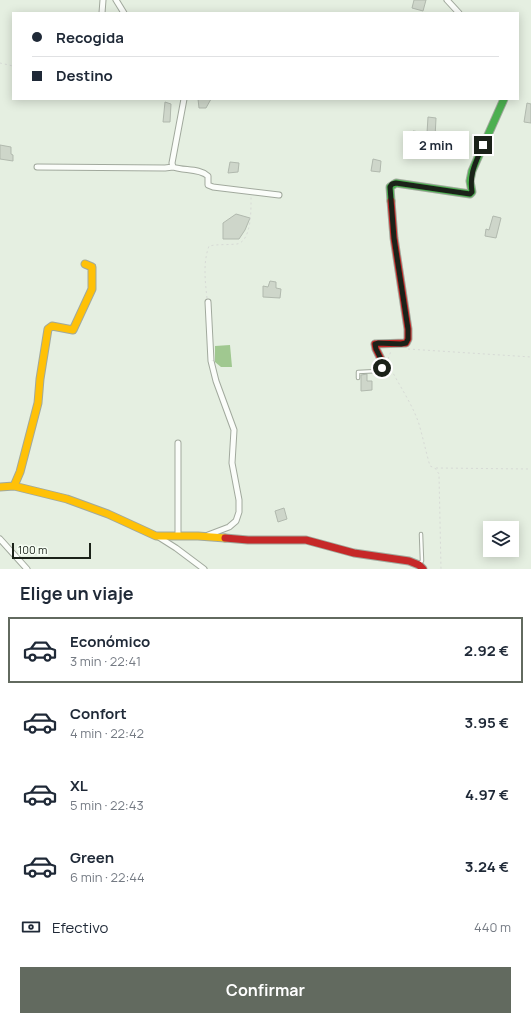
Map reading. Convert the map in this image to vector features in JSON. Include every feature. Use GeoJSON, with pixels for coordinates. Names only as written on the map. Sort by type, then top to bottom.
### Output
{"type":"FeatureCollection","features":[{"type":"Feature","properties":{"kind":"street"},"geometry":{"type":"LineString","coordinates":[[102,12],[103,0]]}},
{"type":"Feature","properties":{"kind":"street"},"geometry":{"type":"LineString","coordinates":[[116,0],[123,12]]}},
{"type":"Feature","properties":{"kind":"street"},"geometry":{"type":"LineString","coordinates":[[448,0],[458,12]]}},
{"type":"Feature","properties":{"kind":"street"},"geometry":{"type":"LineString","coordinates":[[173,167],[172,163],[184,100]]}},
{"type":"Feature","properties":{"kind":"street"},"geometry":{"type":"LineString","coordinates":[[383,363],[375,344],[401,344],[406,343],[408,339],[407,323],[394,238],[390,187],[392,184],[396,183],[470,194],[472,192],[470,181],[472,171],[504,100]]}},
{"type":"Feature","properties":{"kind":"street"},"geometry":{"type":"LineString","coordinates":[[37,167],[173,167],[203,172],[208,176],[208,185],[213,187],[252,193],[279,195]]}},
{"type":"Feature","properties":{"kind":"street"},"geometry":{"type":"LineString","coordinates":[[14,486],[20,472],[35,416],[48,329],[52,326],[73,330],[92,289],[92,267],[86,264]]}},
{"type":"Feature","properties":{"kind":"street"},"geometry":{"type":"LineString","coordinates":[[206,536],[229,527],[236,521],[239,512],[239,500],[232,463],[234,430],[216,381],[211,361],[208,302]]}},
{"type":"Feature","properties":{"kind":"street"},"geometry":{"type":"LineString","coordinates":[[178,444],[178,536]]}},
{"type":"Feature","properties":{"kind":"street"},"geometry":{"type":"LineString","coordinates":[[0,487],[14,486],[41,492],[67,499],[108,514],[156,536],[176,548],[204,569]]}},
{"type":"Feature","properties":{"kind":"street"},"geometry":{"type":"LineString","coordinates":[[156,536],[206,536],[248,540],[306,540],[344,551],[409,561],[421,567]]}},
{"type":"Feature","properties":{"kind":"street"},"geometry":{"type":"LineString","coordinates":[[0,539],[27,569]]}},
{"type":"Feature","properties":{"kind":"lane"},"geometry":{"type":"LineString","coordinates":[[358,378],[358,372],[378,371],[382,368],[383,363]]}},
{"type":"Feature","properties":{"kind":"lane"},"geometry":{"type":"LineString","coordinates":[[421,534],[421,567]]}},
{"type":"Feature","properties":{"kind":"path"},"geometry":{"type":"LineString","coordinates":[[0,63],[12,66]]}},
{"type":"Feature","properties":{"kind":"path"},"geometry":{"type":"LineString","coordinates":[[208,302],[205,268],[208,246],[217,244],[239,244],[243,241],[249,229],[252,193]]}},
{"type":"Feature","properties":{"kind":"path"},"geometry":{"type":"LineString","coordinates":[[389,348],[391,351],[387,360],[413,410],[430,466],[435,468],[531,469]]}},
{"type":"Feature","properties":{"kind":"path"},"geometry":{"type":"LineString","coordinates":[[403,349],[531,356]]}},
{"type":"Feature","properties":{"kind":"path"},"geometry":{"type":"LineString","coordinates":[[435,468],[439,474],[441,569]]}},
{"type":"Feature","properties":{"kind":"shaded area"},"geometry":{"type":"Polygon","coordinates":[[[230,345],[232,367],[221,367],[215,362],[215,346],[230,345]]]}},
{"type":"Feature","properties":{"kind":"building"},"geometry":{"type":"Polygon","coordinates":[[[414,0],[426,0],[423,11],[412,8],[414,0]]]}},
{"type":"Feature","properties":{"kind":"building"},"geometry":{"type":"Polygon","coordinates":[[[198,100],[210,100],[206,108],[199,108],[198,100]]]}},
{"type":"Feature","properties":{"kind":"building"},"geometry":{"type":"Polygon","coordinates":[[[165,102],[171,104],[170,122],[163,122],[165,102]]]}},
{"type":"Feature","properties":{"kind":"building"},"geometry":{"type":"Polygon","coordinates":[[[527,103],[531,104],[531,123],[524,122],[527,103]]]}},
{"type":"Feature","properties":{"kind":"building"},"geometry":{"type":"Polygon","coordinates":[[[428,117],[436,118],[435,138],[420,137],[420,140],[413,139],[413,131],[427,133],[428,117]]]}},
{"type":"Feature","properties":{"kind":"building"},"geometry":{"type":"Polygon","coordinates":[[[0,145],[11,147],[13,161],[0,159],[0,145]]]}},
{"type":"Feature","properties":{"kind":"building"},"geometry":{"type":"Polygon","coordinates":[[[373,159],[381,161],[380,172],[371,171],[373,159]]]}},
{"type":"Feature","properties":{"kind":"building"},"geometry":{"type":"Polygon","coordinates":[[[230,162],[239,163],[238,172],[228,173],[230,162]]]}},
{"type":"Feature","properties":{"kind":"building"},"geometry":{"type":"Polygon","coordinates":[[[236,214],[250,218],[245,230],[239,239],[223,239],[223,223],[236,214]]]}},
{"type":"Feature","properties":{"kind":"building"},"geometry":{"type":"Polygon","coordinates":[[[493,216],[501,218],[496,238],[485,236],[486,229],[489,230],[493,216]]]}},
{"type":"Feature","properties":{"kind":"building"},"geometry":{"type":"Polygon","coordinates":[[[270,281],[276,282],[276,288],[281,289],[280,298],[263,297],[263,286],[268,287],[270,281]]]}},
{"type":"Feature","properties":{"kind":"building"},"geometry":{"type":"Polygon","coordinates":[[[367,374],[367,381],[372,381],[372,390],[361,391],[361,375],[367,374]]]}},
{"type":"Feature","properties":{"kind":"building"},"geometry":{"type":"Polygon","coordinates":[[[284,508],[287,519],[278,522],[275,511],[284,508]]]}},
{"type":"Feature","properties":{"kind":"traffic: fast"},"geometry":{"type":"LineString","coordinates":[[391,201],[390,187],[396,183],[470,194],[472,192],[470,181],[472,171],[504,100]]}},
{"type":"Feature","properties":{"kind":"traffic: slow"},"geometry":{"type":"LineString","coordinates":[[14,486],[20,472],[38,403],[40,379],[48,329],[52,326],[73,330],[92,289],[92,267],[85,264]]}},
{"type":"Feature","properties":{"kind":"traffic: slow"},"geometry":{"type":"LineString","coordinates":[[0,487],[14,486],[67,499],[108,514],[156,536],[198,536],[225,538]]}},
{"type":"Feature","properties":{"kind":"traffic: jam"},"geometry":{"type":"LineString","coordinates":[[383,363],[375,344],[406,343],[408,339],[408,329],[394,238],[391,201]]}},
{"type":"Feature","properties":{"kind":"traffic: jam"},"geometry":{"type":"LineString","coordinates":[[225,538],[248,540],[306,540],[354,553],[409,561],[419,565],[423,569]]}},
{"type":"Feature","properties":{"kind":"route"},"geometry":{"type":"LineString","coordinates":[[382,368],[383,363],[375,344],[401,344],[406,343],[408,339],[408,329],[394,238],[390,187],[392,184],[396,183],[470,194],[472,192],[470,181],[472,171],[483,145]]}}]}
